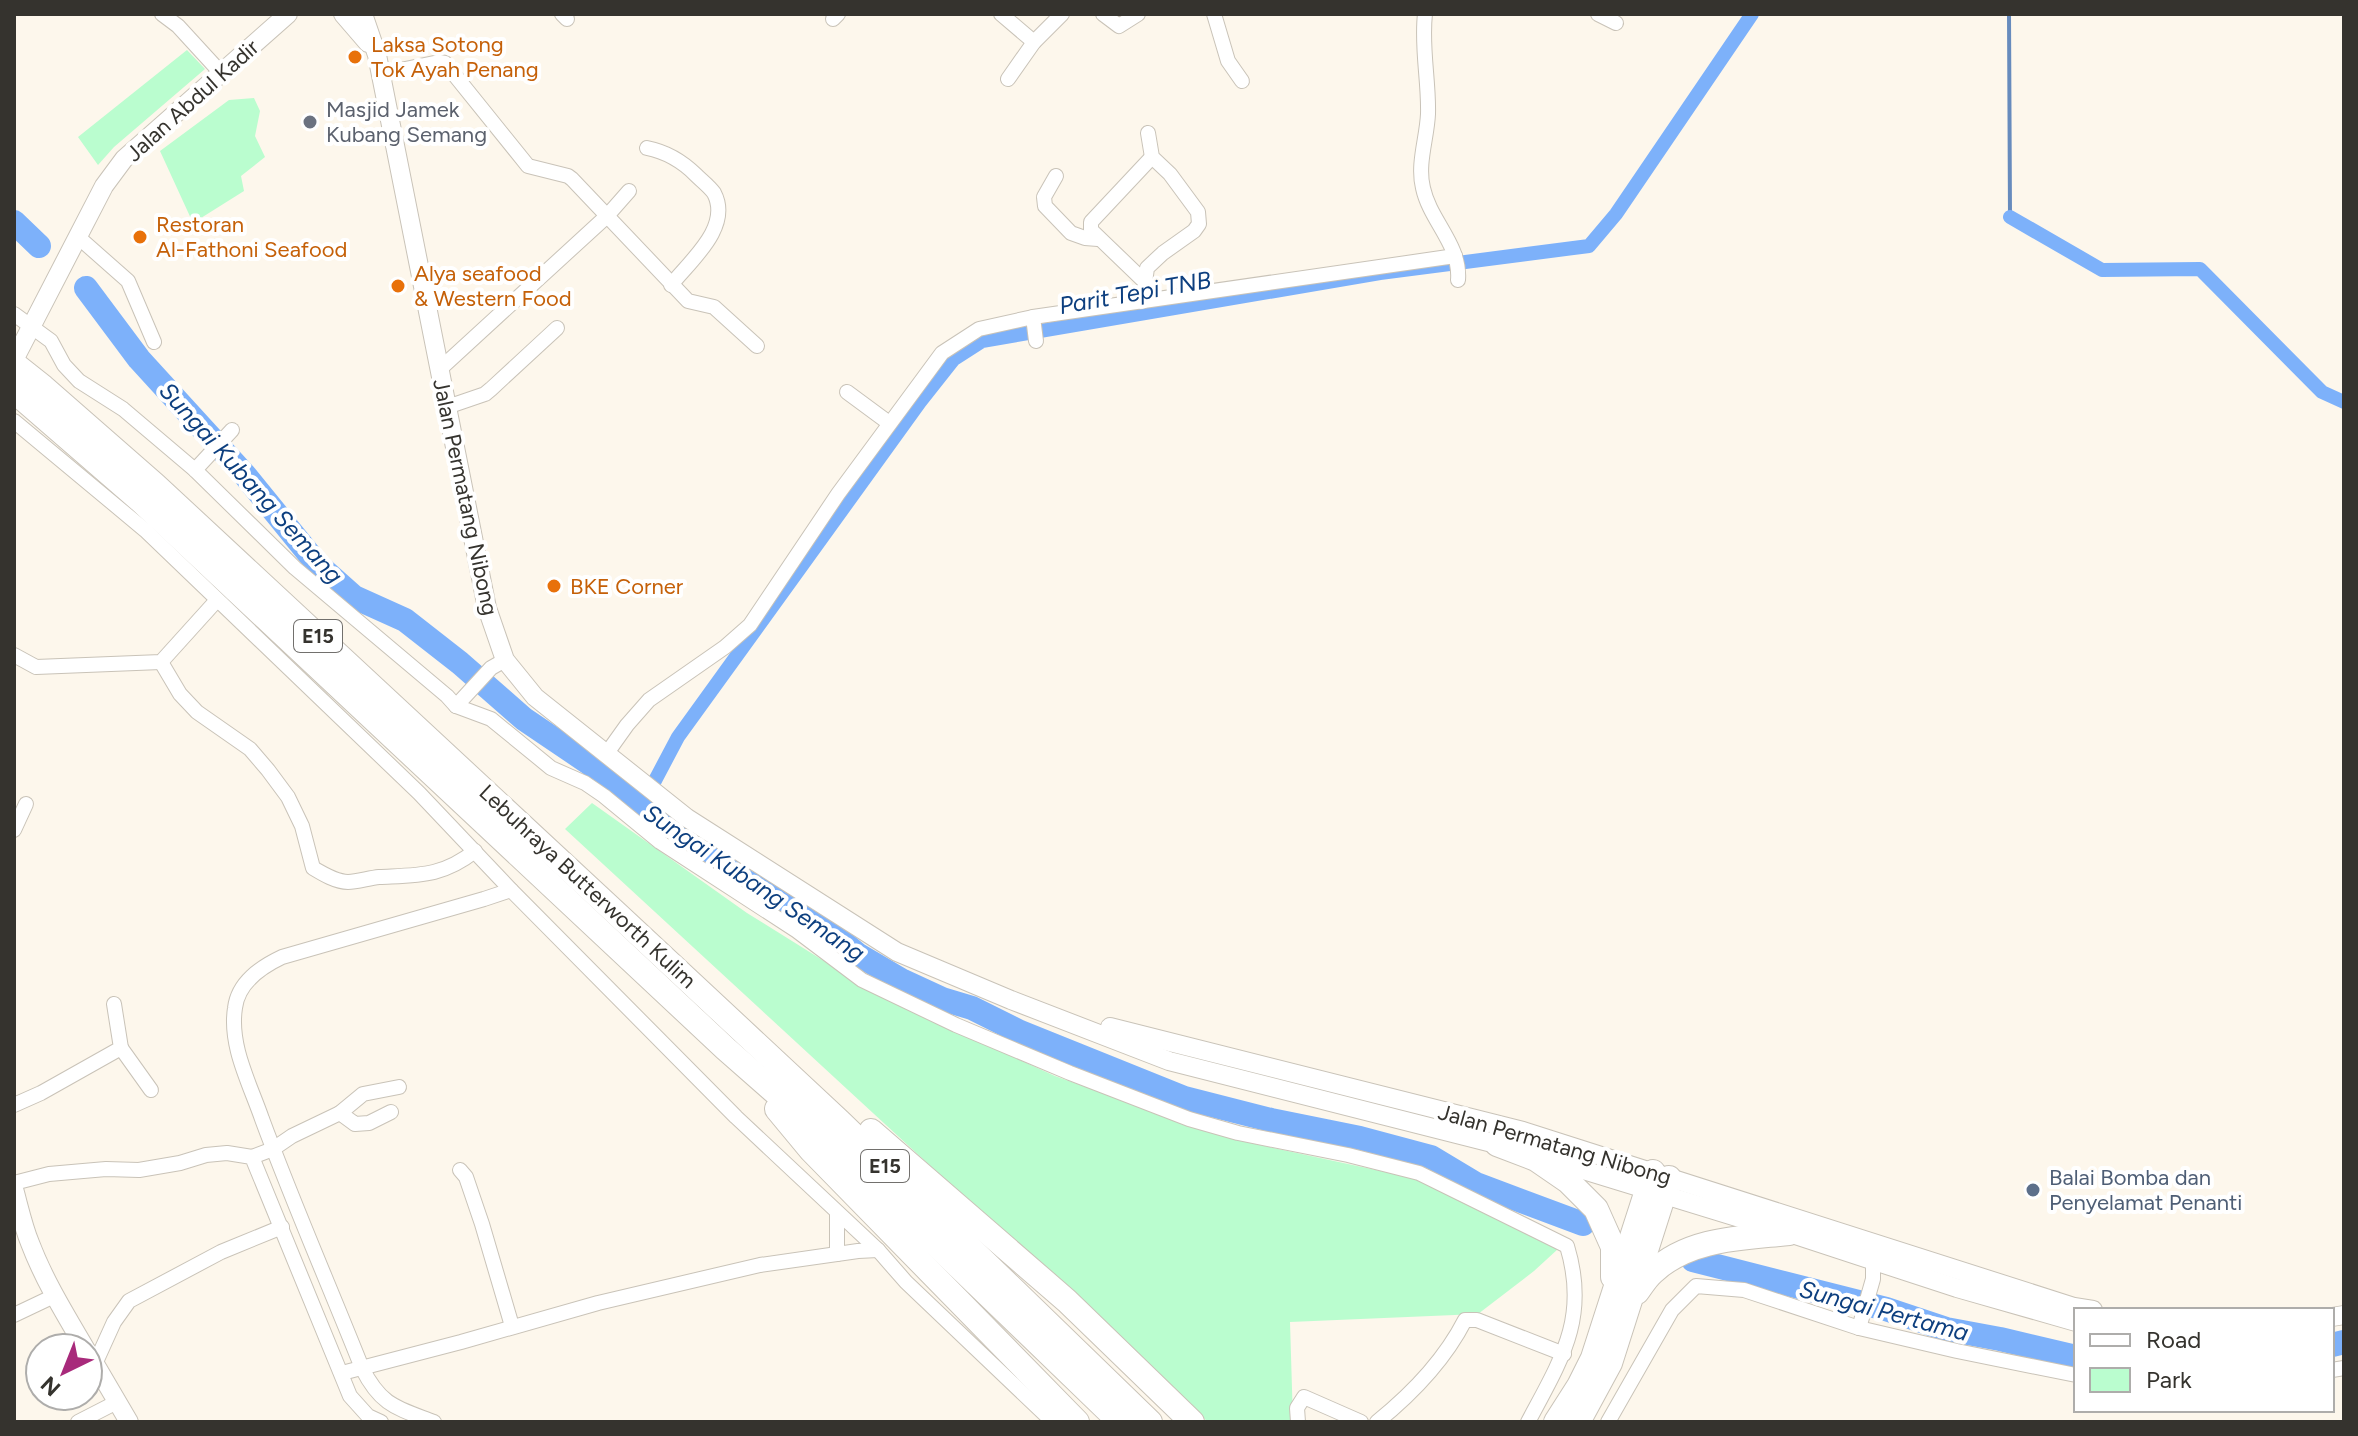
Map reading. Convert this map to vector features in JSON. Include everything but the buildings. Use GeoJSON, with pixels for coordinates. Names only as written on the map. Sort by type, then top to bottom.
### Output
{"type":"FeatureCollection","features":[{"type":"Feature","properties":{"kind":"highway","name":"Lebuhraya Butterworth Kulim"},"geometry":{"type":"LineString","coordinates":[[14,362],[155,485],[609,922],[1150,1422]]}},
{"type":"Feature","properties":{"kind":"highway","name":"Lebuhraya Butterworth Kulim"},"geometry":{"type":"LineString","coordinates":[[14,391],[141,501],[609,922]]}},
{"type":"Feature","properties":{"kind":"highway","name":"Lebuhraya Butterworth Kulim"},"geometry":{"type":"LineString","coordinates":[[735,1040],[808,1121],[1120,1422]]}},
{"type":"Feature","properties":{"kind":"highway"},"geometry":{"type":"LineString","coordinates":[[735,1040],[848,1111],[1067,1301],[1192,1422]]}},
{"type":"Feature","properties":{"kind":"highway"},"geometry":{"type":"LineString","coordinates":[[735,1040],[811,1150],[1077,1422]]}},
{"type":"Feature","properties":{"kind":"highway"},"geometry":{"type":"LineString","coordinates":[[1497,1144],[1536,1159],[1568,1181],[1596,1209],[1613,1247],[1621,1298]]}},
{"type":"Feature","properties":{"kind":"highway"},"geometry":{"type":"LineString","coordinates":[[1578,1422],[1602,1360],[1658,1183]]}},
{"type":"Feature","properties":{"kind":"highway"},"geometry":{"type":"LineString","coordinates":[[1621,1298],[1683,1251],[1718,1241],[1789,1233]]}},
{"type":"Feature","properties":{"kind":"highway"},"geometry":{"type":"LineString","coordinates":[[1556,1422],[1579,1386],[1602,1360]]}},
{"type":"Feature","properties":{"kind":"main road","name":"Jalan Abdul Kadir"},"geometry":{"type":"LineString","coordinates":[[14,362],[104,186],[124,159],[288,14]]}},
{"type":"Feature","properties":{"kind":"main road"},"geometry":{"type":"LineString","coordinates":[[343,14],[377,55]]}},
{"type":"Feature","properties":{"kind":"main road","name":"Jalan Permatang Nibong"},"geometry":{"type":"LineString","coordinates":[[363,14],[381,74],[498,664],[687,818],[897,952],[1169,1061],[1658,1183],[2080,1308]]}},
{"type":"Feature","properties":{"kind":"main road","name":"Jalan Permatang Nibong"},"geometry":{"type":"LineString","coordinates":[[1011,1000],[1173,1044],[1523,1131],[1789,1233],[1873,1270],[2074,1321]]}},
{"type":"Feature","properties":{"kind":"main road"},"geometry":{"type":"LineString","coordinates":[[14,1186],[29,1240],[54,1296],[75,1332]]}},
{"type":"Feature","properties":{"kind":"main road"},"geometry":{"type":"LineString","coordinates":[[104,1380],[129,1422]]}},
{"type":"Feature","properties":{"kind":"street"},"geometry":{"type":"LineString","coordinates":[[162,14],[178,26],[222,74]]}},
{"type":"Feature","properties":{"kind":"street"},"geometry":{"type":"LineString","coordinates":[[1001,14],[1034,42]]}},
{"type":"Feature","properties":{"kind":"street"},"geometry":{"type":"LineString","coordinates":[[1008,79],[1034,42],[1062,14]]}},
{"type":"Feature","properties":{"kind":"street"},"geometry":{"type":"LineString","coordinates":[[1103,14],[1119,26],[1138,14]]}},
{"type":"Feature","properties":{"kind":"street"},"geometry":{"type":"LineString","coordinates":[[1214,14],[1228,61],[1242,81]]}},
{"type":"Feature","properties":{"kind":"street"},"geometry":{"type":"LineString","coordinates":[[607,753],[649,700],[725,647],[750,625],[889,423],[942,353],[979,329],[1147,300],[1457,268],[1422,187],[1421,163],[1428,117],[1425,14]]}},
{"type":"Feature","properties":{"kind":"street"},"geometry":{"type":"LineString","coordinates":[[1598,14],[1616,23]]}},
{"type":"Feature","properties":{"kind":"street"},"geometry":{"type":"LineString","coordinates":[[381,74],[445,63],[528,166],[568,176],[688,301],[714,307],[757,346]]}},
{"type":"Feature","properties":{"kind":"street"},"geometry":{"type":"LineString","coordinates":[[1147,300],[1147,268],[1199,224],[1198,212],[1170,174],[1152,157],[1148,133]]}},
{"type":"Feature","properties":{"kind":"street"},"geometry":{"type":"LineString","coordinates":[[647,148],[681,160],[713,192],[719,213],[714,230],[704,246],[671,285]]}},
{"type":"Feature","properties":{"kind":"street"},"geometry":{"type":"LineString","coordinates":[[1145,282],[1098,239],[1091,230],[1091,222],[1152,157]]}},
{"type":"Feature","properties":{"kind":"street"},"geometry":{"type":"LineString","coordinates":[[1056,176],[1044,197],[1045,206],[1071,233],[1098,239]]}},
{"type":"Feature","properties":{"kind":"street"},"geometry":{"type":"LineString","coordinates":[[440,369],[607,216],[629,191]]}},
{"type":"Feature","properties":{"kind":"street"},"geometry":{"type":"LineString","coordinates":[[75,240],[128,281],[154,342]]}},
{"type":"Feature","properties":{"kind":"street"},"geometry":{"type":"LineString","coordinates":[[14,314],[34,323],[79,381],[200,464],[295,568],[447,696],[491,719],[551,768],[585,783],[604,796],[660,842],[797,931],[862,980],[956,1025],[1189,1119],[1238,1133],[1419,1173],[1567,1246],[1575,1272],[1575,1312],[1564,1354],[1528,1422]]}},
{"type":"Feature","properties":{"kind":"street"},"geometry":{"type":"LineString","coordinates":[[1033,319],[1036,340]]}},
{"type":"Feature","properties":{"kind":"street"},"geometry":{"type":"LineString","coordinates":[[447,407],[485,394],[557,328]]}},
{"type":"Feature","properties":{"kind":"street"},"geometry":{"type":"LineString","coordinates":[[847,392],[889,423]]}},
{"type":"Feature","properties":{"kind":"street"},"geometry":{"type":"LineString","coordinates":[[14,421],[145,530],[419,793],[736,1117],[878,1250],[906,1282],[1053,1422]]}},
{"type":"Feature","properties":{"kind":"street"},"geometry":{"type":"LineString","coordinates":[[200,464],[229,433]]}},
{"type":"Feature","properties":{"kind":"street"},"geometry":{"type":"LineString","coordinates":[[14,655],[36,667],[161,662],[217,600]]}},
{"type":"Feature","properties":{"kind":"street"},"geometry":{"type":"LineString","coordinates":[[161,662],[180,694],[197,712],[250,749],[275,779],[302,826],[313,868],[348,882],[405,878],[428,875],[451,867],[475,851]]}},
{"type":"Feature","properties":{"kind":"street"},"geometry":{"type":"LineString","coordinates":[[458,703],[498,664]]}},
{"type":"Feature","properties":{"kind":"street"},"geometry":{"type":"LineString","coordinates":[[14,830],[26,804]]}},
{"type":"Feature","properties":{"kind":"street"},"geometry":{"type":"LineString","coordinates":[[434,1422],[400,1409],[378,1395],[362,1368],[273,1149],[235,1042],[235,1006],[244,985],[259,969],[282,957],[511,890]]}},
{"type":"Feature","properties":{"kind":"street"},"geometry":{"type":"LineString","coordinates":[[114,1004],[121,1048],[151,1090]]}},
{"type":"Feature","properties":{"kind":"street"},"geometry":{"type":"LineString","coordinates":[[14,1105],[121,1048]]}},
{"type":"Feature","properties":{"kind":"street"},"geometry":{"type":"LineString","coordinates":[[14,1186],[49,1174],[106,1169],[139,1170],[227,1153],[252,1157],[340,1113],[363,1094],[399,1087]]}},
{"type":"Feature","properties":{"kind":"street"},"geometry":{"type":"LineString","coordinates":[[340,1113],[355,1124],[369,1123],[391,1112]]}},
{"type":"Feature","properties":{"kind":"street"},"geometry":{"type":"LineString","coordinates":[[252,1157],[350,1396],[368,1416],[381,1422]]}},
{"type":"Feature","properties":{"kind":"street"},"geometry":{"type":"LineString","coordinates":[[460,1170],[466,1177],[479,1213],[512,1326]]}},
{"type":"Feature","properties":{"kind":"street"},"geometry":{"type":"LineString","coordinates":[[837,1214],[837,1254]]}},
{"type":"Feature","properties":{"kind":"street"},"geometry":{"type":"LineString","coordinates":[[104,1335],[129,1301],[221,1252],[282,1227]]}},
{"type":"Feature","properties":{"kind":"street"},"geometry":{"type":"LineString","coordinates":[[342,1373],[598,1303],[760,1265],[878,1250]]}},
{"type":"Feature","properties":{"kind":"street"},"geometry":{"type":"LineString","coordinates":[[1862,1321],[1873,1270]]}},
{"type":"Feature","properties":{"kind":"street"},"geometry":{"type":"LineString","coordinates":[[1608,1422],[1672,1310],[1696,1286],[1744,1290],[1862,1321],[1957,1351],[2074,1375]]}},
{"type":"Feature","properties":{"kind":"street"},"geometry":{"type":"LineString","coordinates":[[14,1315],[54,1296]]}},
{"type":"Feature","properties":{"kind":"street"},"geometry":{"type":"LineString","coordinates":[[1377,1422],[1409,1396],[1452,1346],[1465,1320],[1477,1320],[1564,1354]]}},
{"type":"Feature","properties":{"kind":"street"},"geometry":{"type":"LineString","coordinates":[[1298,1422],[1297,1408],[1304,1397],[1361,1422]]}},
{"type":"Feature","properties":{"kind":"street"},"geometry":{"type":"LineString","coordinates":[[78,1422],[117,1402]]}},
{"type":"Feature","properties":{"kind":"green space"},"geometry":{"type":"Polygon","coordinates":[[[187,50],[205,69],[114,147],[98,165],[78,137],[187,50]]]}},
{"type":"Feature","properties":{"kind":"green space"},"geometry":{"type":"Polygon","coordinates":[[[254,98],[260,111],[255,136],[265,157],[241,176],[244,191],[193,223],[160,151],[229,100],[254,98]]]}},
{"type":"Feature","properties":{"kind":"green space"},"geometry":{"type":"Polygon","coordinates":[[[592,803],[747,913],[880,996],[1055,1076],[1232,1139],[1418,1179],[1558,1249],[1478,1314],[1290,1322],[1293,1422],[1208,1422],[565,829],[592,803]]]}},
{"type":"Feature","properties":{"kind":"waterway","name":"Parit Tepi TNB"},"geometry":{"type":"LineString","coordinates":[[641,807],[678,737],[954,359],[982,341],[1380,273],[1589,246],[1616,214],[1752,14]]}},
{"type":"Feature","properties":{"kind":"waterway"},"geometry":{"type":"LineString","coordinates":[[2009,14],[2010,217]]}},
{"type":"Feature","properties":{"kind":"waterway"},"geometry":{"type":"LineString","coordinates":[[2010,217],[2102,270],[2200,269],[2322,392],[2344,402]]}},
{"type":"Feature","properties":{"kind":"waterway","name":"Sungai Kubang Semang"},"geometry":{"type":"LineString","coordinates":[[14,222],[39,246]]}},
{"type":"Feature","properties":{"kind":"waterway","name":"Sungai Kubang Semang"},"geometry":{"type":"LineString","coordinates":[[86,288],[139,359],[244,474],[318,565],[354,597],[405,620],[524,719],[589,763],[696,848],[741,879],[809,914],[857,954],[942,999],[972,1008],[1020,1032],[1184,1098],[1431,1157],[1476,1184],[1583,1224]]}},
{"type":"Feature","properties":{"kind":"waterway","name":"Sungai Pertama"},"geometry":{"type":"LineString","coordinates":[[1693,1260],[1886,1309],[1946,1329],[2074,1357]]}},
{"type":"Feature","properties":{"kind":"waterway","name":"Sungai Pertama"},"geometry":{"type":"LineString","coordinates":[[2334,1344],[2344,1342]]}},
{"type":"Feature","properties":{"kind":"place","name":"Laksa Sotong Tok Ayah Penang"},"geometry":{"type":"Point","coordinates":[355,57]}},
{"type":"Feature","properties":{"kind":"place","name":"Masjid Jamek Kubang Semang"},"geometry":{"type":"Point","coordinates":[310,122]}},
{"type":"Feature","properties":{"kind":"place","name":"Restoran Al-Fathoni Seafood"},"geometry":{"type":"Point","coordinates":[140,237]}},
{"type":"Feature","properties":{"kind":"place","name":"Alya seafood & Western Food"},"geometry":{"type":"Point","coordinates":[398,286]}},
{"type":"Feature","properties":{"kind":"place","name":"BKE Corner"},"geometry":{"type":"Point","coordinates":[554,586]}},
{"type":"Feature","properties":{"kind":"place","name":"Balai Bomba dan Penyelamat Penanti"},"geometry":{"type":"Point","coordinates":[2033,1190]}}]}
